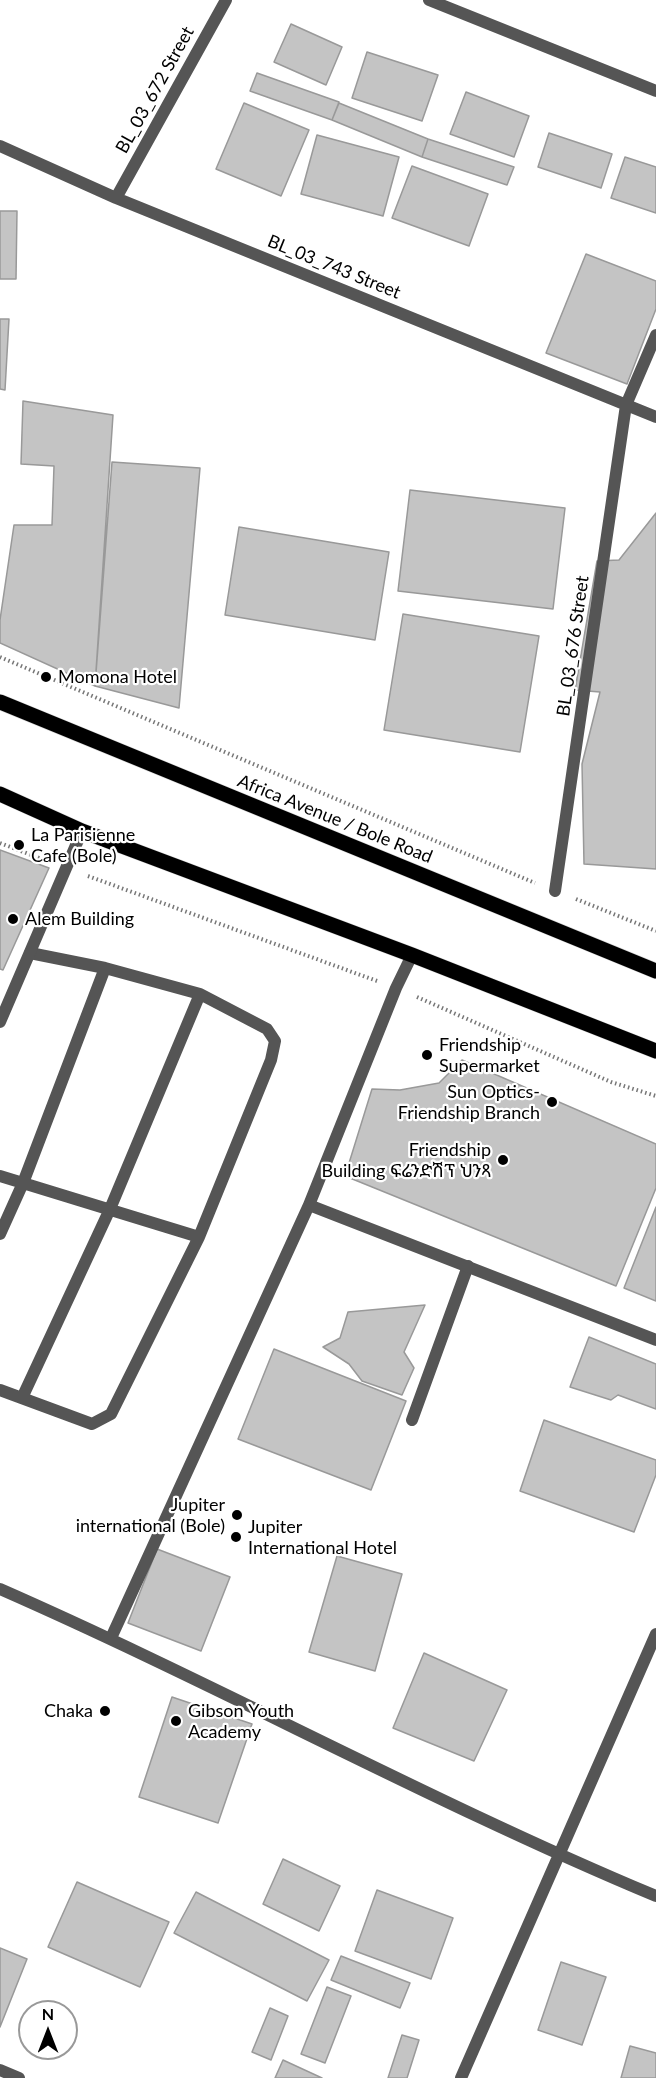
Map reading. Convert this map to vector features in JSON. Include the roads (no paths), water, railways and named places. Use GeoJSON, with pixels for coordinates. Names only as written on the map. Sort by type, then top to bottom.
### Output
{"type":"FeatureCollection","features":[{"type":"Feature","properties":{"kind":"main road","name":"Africa Avenue / Bole Road"},"geometry":{"type":"LineString","coordinates":[[0,702],[656,971]]}},
{"type":"Feature","properties":{"kind":"main road"},"geometry":{"type":"LineString","coordinates":[[0,795],[82,831],[412,955],[656,1052]]}},
{"type":"Feature","properties":{"kind":"street","name":"BL_03_672 Street"},"geometry":{"type":"LineString","coordinates":[[116,198],[226,0]]}},
{"type":"Feature","properties":{"kind":"street"},"geometry":{"type":"LineString","coordinates":[[429,0],[656,91]]}},
{"type":"Feature","properties":{"kind":"street","name":"BL_03_743 Street"},"geometry":{"type":"LineString","coordinates":[[0,146],[116,198],[656,417]]}},
{"type":"Feature","properties":{"kind":"street","name":"BL_03_676 Street"},"geometry":{"type":"LineString","coordinates":[[555,891],[626,405],[656,335]]}},
{"type":"Feature","properties":{"kind":"street"},"geometry":{"type":"LineString","coordinates":[[2,1014],[82,831]]}},
{"type":"Feature","properties":{"kind":"street"},"geometry":{"type":"LineString","coordinates":[[0,1390],[92,1424],[111,1414],[199,1237],[271,1060],[275,1041],[267,1029],[200,994],[105,968],[30,953]]}},
{"type":"Feature","properties":{"kind":"street"},"geometry":{"type":"LineString","coordinates":[[111,1638],[309,1205],[396,988],[412,955]]}},
{"type":"Feature","properties":{"kind":"street"},"geometry":{"type":"LineString","coordinates":[[0,1234],[23,1183],[105,968]]}},
{"type":"Feature","properties":{"kind":"street"},"geometry":{"type":"LineString","coordinates":[[22,1398],[110,1209],[200,994]]}},
{"type":"Feature","properties":{"kind":"street"},"geometry":{"type":"LineString","coordinates":[[0,1176],[199,1237]]}},
{"type":"Feature","properties":{"kind":"street"},"geometry":{"type":"LineString","coordinates":[[309,1205],[656,1340]]}},
{"type":"Feature","properties":{"kind":"street"},"geometry":{"type":"LineString","coordinates":[[412,1420],[468,1266]]}},
{"type":"Feature","properties":{"kind":"street"},"geometry":{"type":"LineString","coordinates":[[0,1589],[111,1638],[558,1855],[656,1896]]}},
{"type":"Feature","properties":{"kind":"street"},"geometry":{"type":"LineString","coordinates":[[460,2078],[656,1634]]}},
{"type":"Feature","properties":{"kind":"street"},"geometry":{"type":"LineString","coordinates":[[0,2070],[19,2078]]}},
{"type":"Feature","properties":{"kind":"place","name":"Momona Hotel"},"geometry":{"type":"Point","coordinates":[46,677]}},
{"type":"Feature","properties":{"kind":"place","name":"La Parisienne Cafe (Bole)"},"geometry":{"type":"Point","coordinates":[19,845]}},
{"type":"Feature","properties":{"kind":"place","name":"Alem Building"},"geometry":{"type":"Point","coordinates":[13,919]}},
{"type":"Feature","properties":{"kind":"place","name":"Friendship Supermarket"},"geometry":{"type":"Point","coordinates":[427,1055]}},
{"type":"Feature","properties":{"kind":"place","name":"Sun Optics- Friendship Branch"},"geometry":{"type":"Point","coordinates":[552,1102]}},
{"type":"Feature","properties":{"kind":"place","name":"Friendship Building ፍሬንድሽፕ ህንጻ"},"geometry":{"type":"Point","coordinates":[503,1160]}},
{"type":"Feature","properties":{"kind":"place","name":"Jupiter international (Bole)"},"geometry":{"type":"Point","coordinates":[237,1515]}},
{"type":"Feature","properties":{"kind":"place","name":"Jupiter International Hotel"},"geometry":{"type":"Point","coordinates":[236,1537]}},
{"type":"Feature","properties":{"kind":"place","name":"Chaka"},"geometry":{"type":"Point","coordinates":[105,1711]}},
{"type":"Feature","properties":{"kind":"place","name":"Gibson Youth Academy"},"geometry":{"type":"Point","coordinates":[176,1721]}}]}
